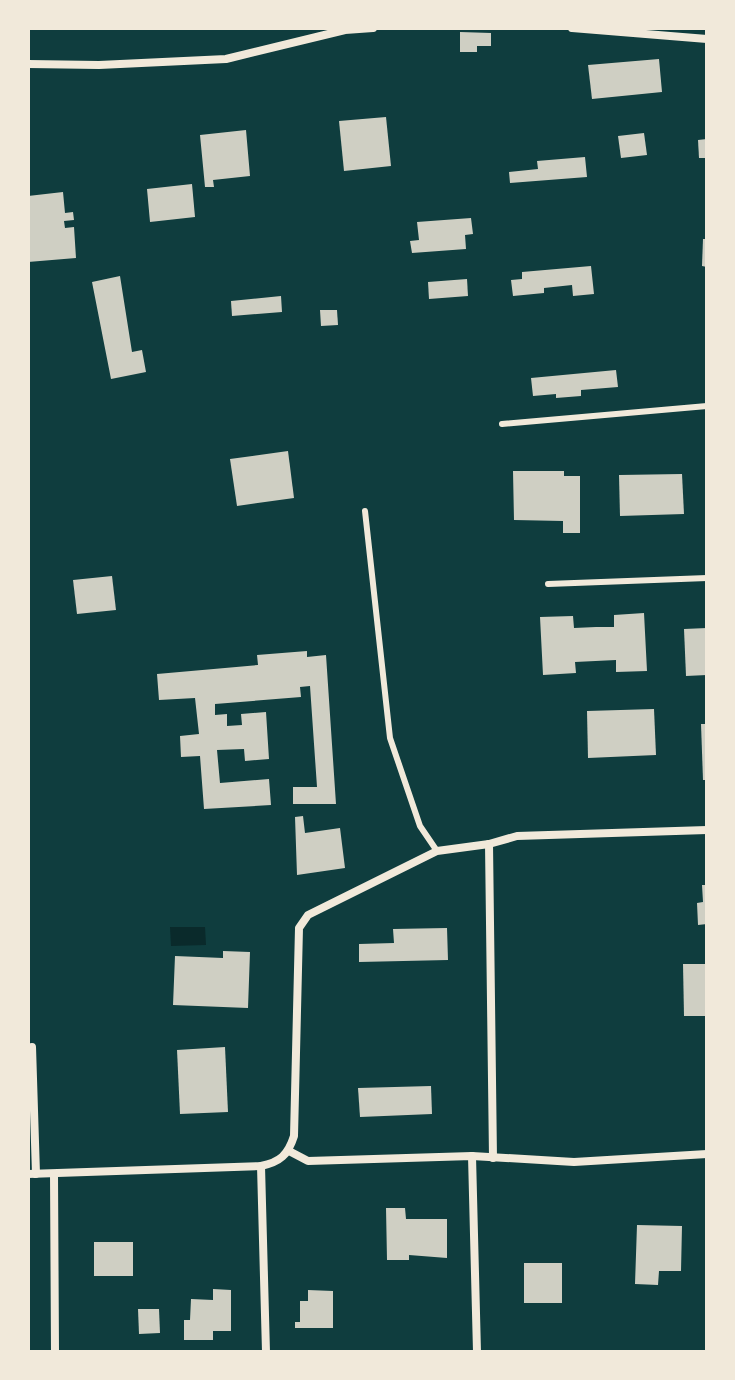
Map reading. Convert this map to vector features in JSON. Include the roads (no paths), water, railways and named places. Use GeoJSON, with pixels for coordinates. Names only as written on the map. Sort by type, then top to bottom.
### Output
{"type":"FeatureCollection","features":[{"type":"Feature","properties":{"kind":"street"},"geometry":{"type":"LineString","coordinates":[[28,64],[99,65],[226,59],[345,30],[373,28]]}},
{"type":"Feature","properties":{"kind":"street"},"geometry":{"type":"LineString","coordinates":[[572,28],[707,39]]}},
{"type":"Feature","properties":{"kind":"street"},"geometry":{"type":"LineString","coordinates":[[32,1047],[32,1174],[261,1166],[277,1162],[289,1151],[294,1136],[299,928],[308,915],[437,851],[489,844],[517,836],[707,830]]}},
{"type":"Feature","properties":{"kind":"street"},"geometry":{"type":"LineString","coordinates":[[489,844],[493,1158]]}},
{"type":"Feature","properties":{"kind":"street"},"geometry":{"type":"LineString","coordinates":[[289,1151],[308,1161],[472,1156],[574,1162],[707,1154]]}},
{"type":"Feature","properties":{"kind":"street"},"geometry":{"type":"LineString","coordinates":[[472,1156],[477,1352]]}},
{"type":"Feature","properties":{"kind":"street"},"geometry":{"type":"LineString","coordinates":[[261,1166],[266,1352]]}},
{"type":"Feature","properties":{"kind":"street"},"geometry":{"type":"LineString","coordinates":[[54,1174],[55,1352]]}},
{"type":"Feature","properties":{"kind":"lane"},"geometry":{"type":"LineString","coordinates":[[502,424],[707,406]]}},
{"type":"Feature","properties":{"kind":"lane"},"geometry":{"type":"LineString","coordinates":[[365,511],[390,738],[420,826],[437,851]]}},
{"type":"Feature","properties":{"kind":"lane"},"geometry":{"type":"LineString","coordinates":[[548,584],[707,578]]}},
{"type":"Feature","properties":{"kind":"water"},"geometry":{"type":"Polygon","coordinates":[[[170,927],[205,927],[206,945],[171,946],[170,927]]]}}]}
